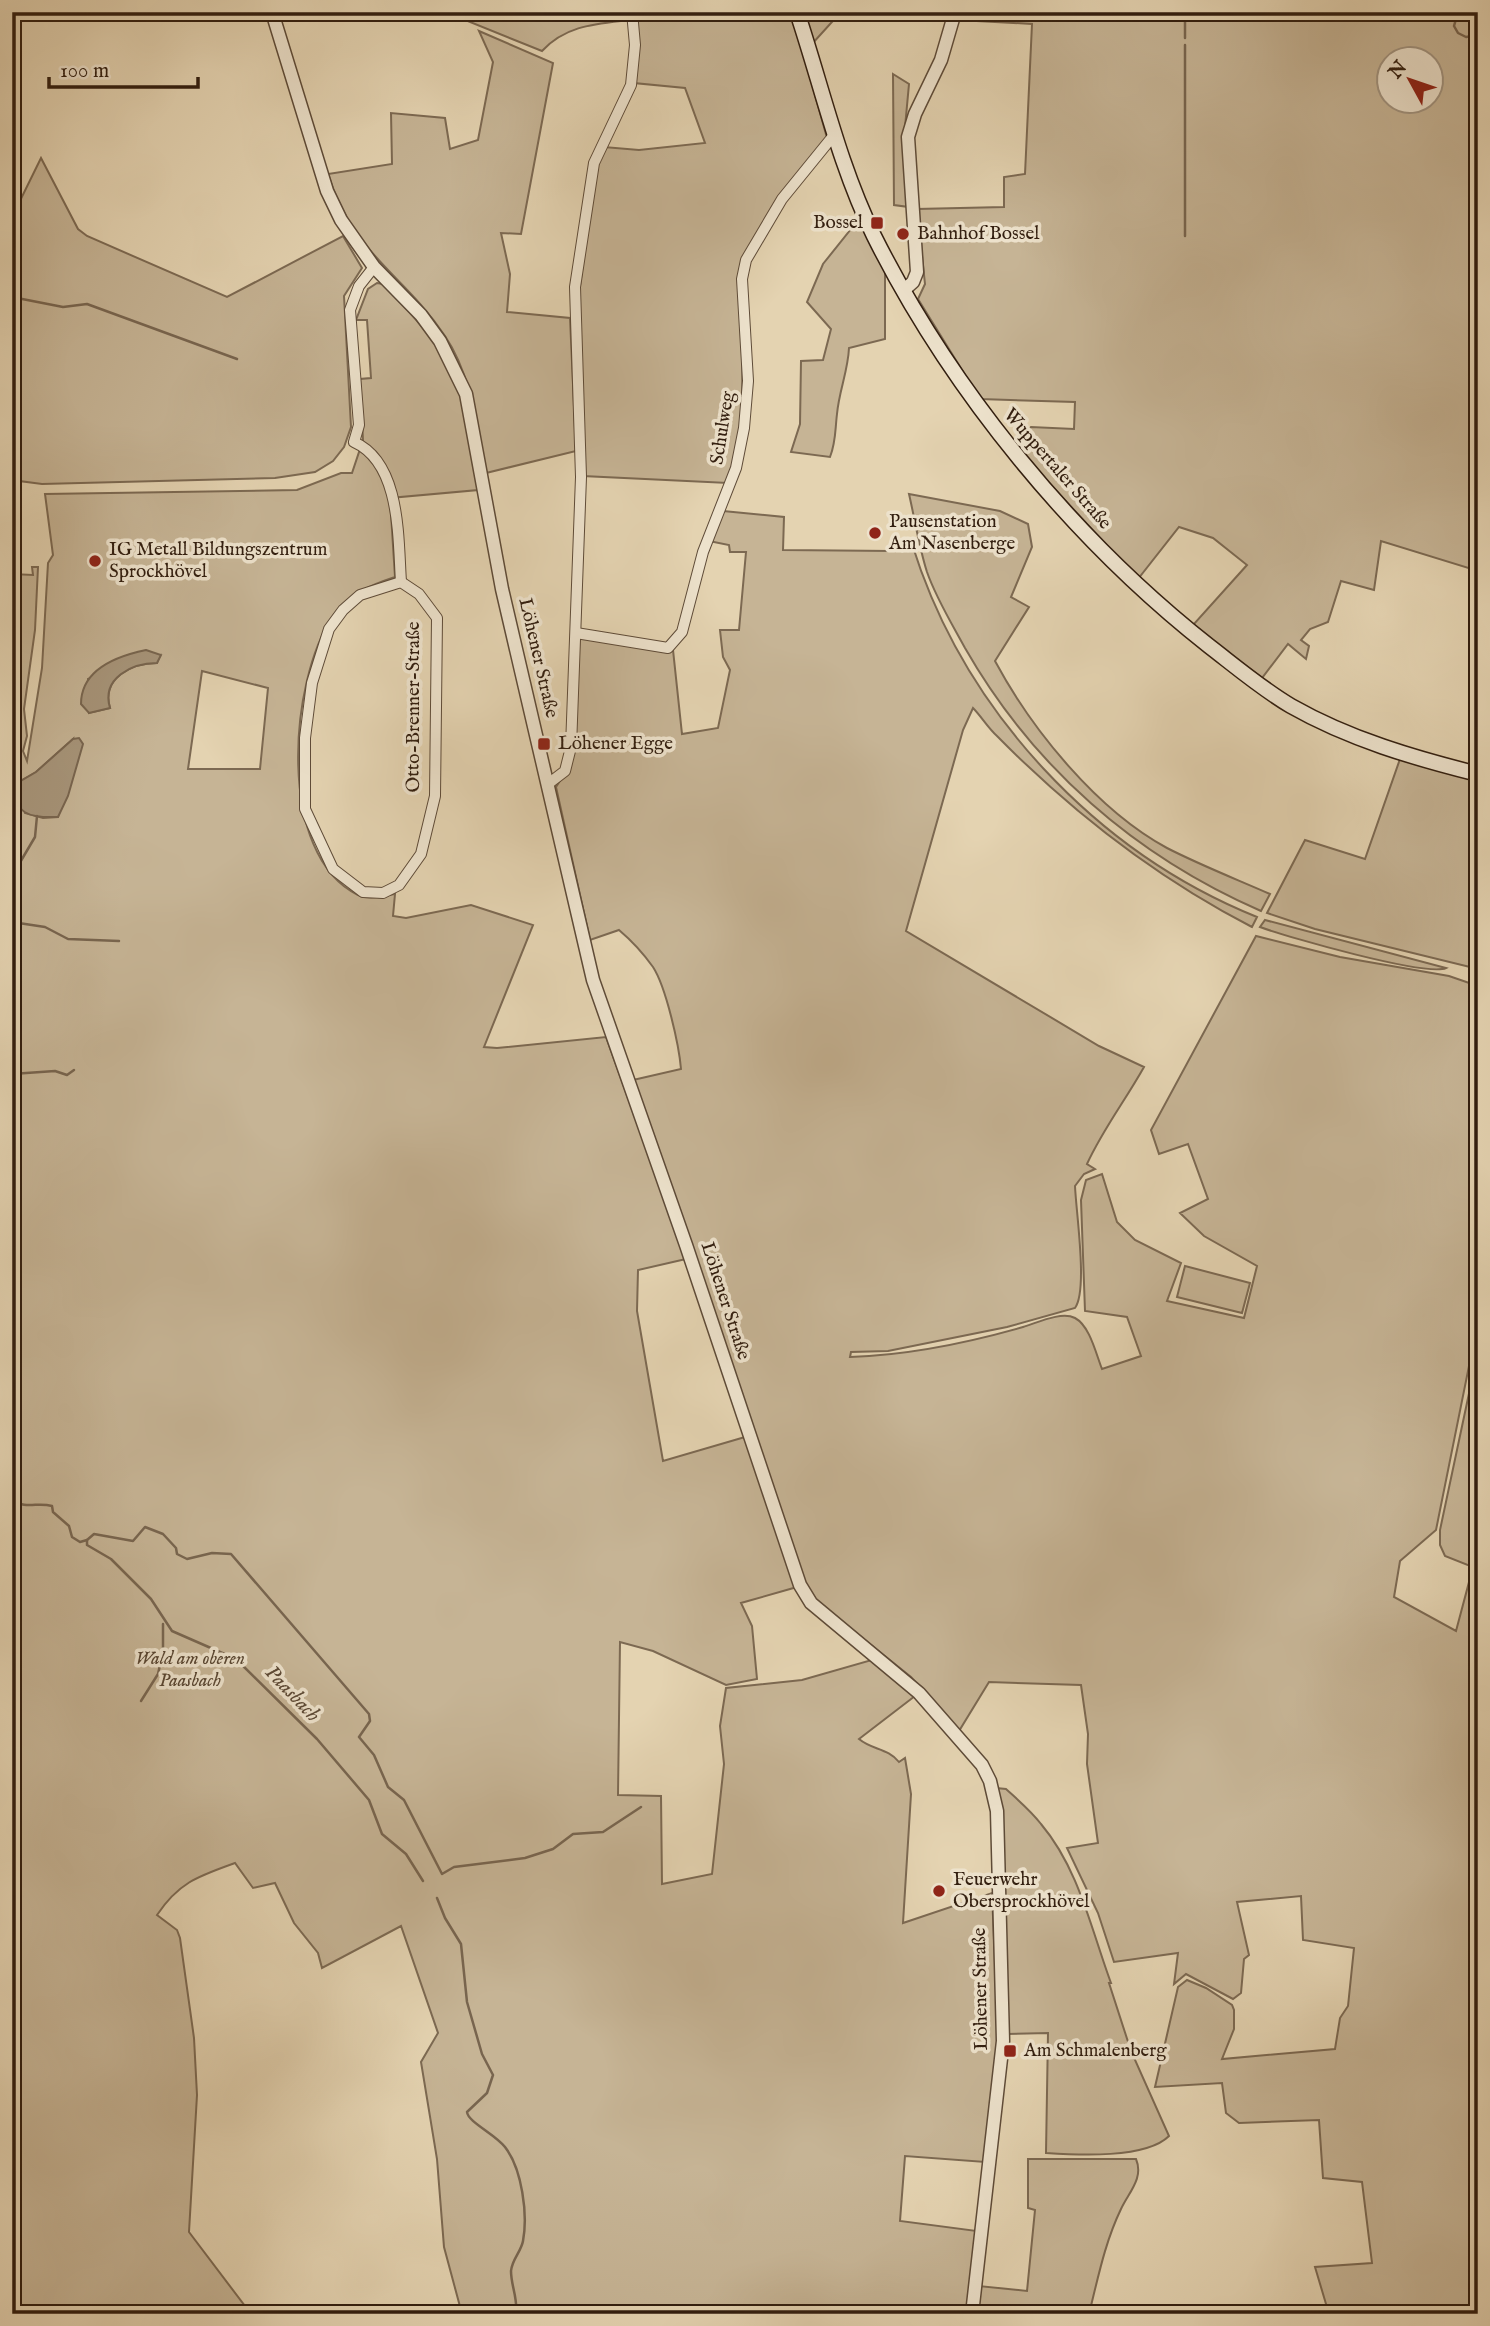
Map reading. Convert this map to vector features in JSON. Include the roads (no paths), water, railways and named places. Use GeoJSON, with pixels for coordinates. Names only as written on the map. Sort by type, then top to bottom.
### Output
{"type":"FeatureCollection","features":[{"type":"Feature","properties":{"kind":"main road","name":"Wuppertaler Straße"},"geometry":{"type":"LineString","coordinates":[[797,12],[834,135],[874,235],[904,290],[983,413],[1068,514],[1156,604],[1291,706],[1358,738],[1478,774]]}},
{"type":"Feature","properties":{"kind":"street"},"geometry":{"type":"LineString","coordinates":[[272,12],[327,191],[341,220],[374,267],[359,286],[350,310],[359,425],[354,442],[367,448],[395,495],[401,582]]}},
{"type":"Feature","properties":{"kind":"street"},"geometry":{"type":"LineString","coordinates":[[548,784],[565,771],[571,747],[580,477],[575,287],[594,163],[631,85],[635,45],[632,12]]}},
{"type":"Feature","properties":{"kind":"street"},"geometry":{"type":"LineString","coordinates":[[904,290],[913,282],[916,272],[908,137],[915,114],[941,60],[955,12]]}},
{"type":"Feature","properties":{"kind":"street","name":"Schulweg"},"geometry":{"type":"LineString","coordinates":[[576,633],[668,648],[682,632],[703,552],[736,468],[744,428],[748,381],[742,279],[746,260],[782,199],[834,135]]}},
{"type":"Feature","properties":{"kind":"street","name":"Löhener Straße"},"geometry":{"type":"LineString","coordinates":[[374,267],[428,323],[456,369],[466,394],[502,589],[593,980],[686,1245],[800,1585],[811,1603],[919,1693],[982,1765],[990,1781],[997,1811],[1003,2040],[972,2314]]}},
{"type":"Feature","properties":{"kind":"street","name":"Otto-Brenner-Straße"},"geometry":{"type":"LineString","coordinates":[[401,582],[419,594],[437,618],[435,796],[421,854],[399,885],[383,893],[363,892],[333,869],[305,809],[305,738],[312,682],[329,629],[343,610],[360,594],[401,582]]}},
{"type":"Feature","properties":{"kind":"waterway"},"geometry":{"type":"LineString","coordinates":[[1185,12],[1185,38]]}},
{"type":"Feature","properties":{"kind":"waterway"},"geometry":{"type":"LineString","coordinates":[[1458,12],[1454,26],[1458,33],[1466,37],[1478,35]]}},
{"type":"Feature","properties":{"kind":"waterway"},"geometry":{"type":"LineString","coordinates":[[1185,45],[1185,236]]}},
{"type":"Feature","properties":{"kind":"waterway"},"geometry":{"type":"LineString","coordinates":[[12,297],[63,307],[87,304],[237,359]]}},
{"type":"Feature","properties":{"kind":"waterway"},"geometry":{"type":"LineString","coordinates":[[12,876],[35,837],[37,816]]}},
{"type":"Feature","properties":{"kind":"waterway"},"geometry":{"type":"LineString","coordinates":[[12,922],[45,927],[68,939],[119,941]]}},
{"type":"Feature","properties":{"kind":"waterway"},"geometry":{"type":"LineString","coordinates":[[12,1074],[55,1071],[67,1075],[74,1070]]}},
{"type":"Feature","properties":{"kind":"waterway","name":"Paasbach"},"geometry":{"type":"LineString","coordinates":[[12,1501],[23,1505],[52,1506],[53,1512],[69,1526],[72,1537],[80,1542],[87,1540],[87,1545],[111,1559],[151,1599],[172,1631],[236,1659],[317,1739],[369,1800],[382,1834],[406,1854],[423,1881]]}},
{"type":"Feature","properties":{"kind":"waterway"},"geometry":{"type":"LineString","coordinates":[[87,1540],[94,1534],[133,1541],[145,1527],[163,1534],[176,1548],[177,1554],[187,1559],[212,1553],[231,1554],[369,1714],[370,1721],[359,1737],[374,1755],[388,1787],[404,1800],[442,1874],[454,1867],[525,1858],[553,1849],[573,1834],[603,1832],[641,1807]]}},
{"type":"Feature","properties":{"kind":"waterway"},"geometry":{"type":"LineString","coordinates":[[163,1624],[163,1649]]}},
{"type":"Feature","properties":{"kind":"waterway"},"geometry":{"type":"LineString","coordinates":[[141,1701],[158,1674],[162,1656]]}},
{"type":"Feature","properties":{"kind":"waterway","name":"Paasbach"},"geometry":{"type":"LineString","coordinates":[[437,1898],[445,1918],[461,1944],[467,2002],[482,2054],[493,2075],[487,2093],[467,2112],[472,2120],[505,2147],[516,2167],[522,2192],[525,2218],[523,2241],[511,2271],[516,2314]]}},
{"type":"Feature","properties":{"kind":"place","name":"Bossel"},"geometry":{"type":"Point","coordinates":[877,223]}},
{"type":"Feature","properties":{"kind":"place","name":"Bahnhof Bossel"},"geometry":{"type":"Point","coordinates":[903,234]}},
{"type":"Feature","properties":{"kind":"place","name":"Pausenstation Am Nasenberge"},"geometry":{"type":"Point","coordinates":[875,533]}},
{"type":"Feature","properties":{"kind":"place","name":"IG Metall Bildungszentrum Sprockhövel"},"geometry":{"type":"Point","coordinates":[95,561]}},
{"type":"Feature","properties":{"kind":"place","name":"Löhener Egge"},"geometry":{"type":"Point","coordinates":[544,744]}},
{"type":"Feature","properties":{"kind":"place","name":"Feuerwehr Obersprockhövel"},"geometry":{"type":"Point","coordinates":[939,1891]}},
{"type":"Feature","properties":{"kind":"place","name":"Am Schmalenberg"},"geometry":{"type":"Point","coordinates":[1010,2051]}},
{"type":"Feature","properties":{"kind":"park label","name":"Wald am oberen Paasbach"},"geometry":{"type":"Point","coordinates":[190,1670]}}]}
